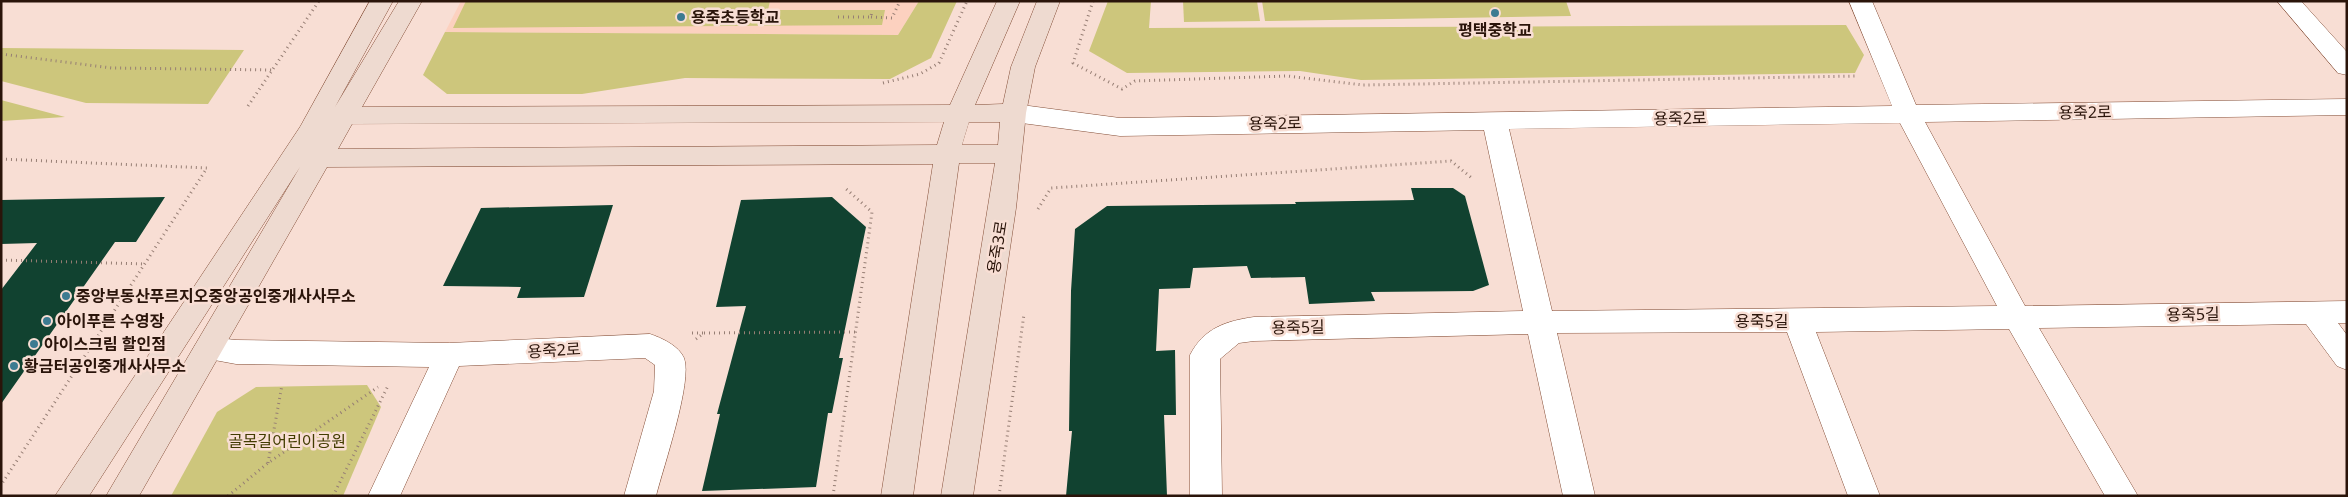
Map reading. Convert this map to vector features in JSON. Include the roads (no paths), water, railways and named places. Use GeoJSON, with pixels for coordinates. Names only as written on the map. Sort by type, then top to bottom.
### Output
{"type":"FeatureCollection","features":[{"type":"Feature","properties":{"kind":"street"},"geometry":{"type":"LineString","coordinates":[[122,496],[208,349],[306,158],[382,1]]}},
{"type":"Feature","properties":{"kind":"street"},"geometry":{"type":"LineString","coordinates":[[324,121],[410,1]]}},
{"type":"Feature","properties":{"kind":"street"},"geometry":{"type":"LineString","coordinates":[[897,496],[947,154],[959,113],[1009,1]]}},
{"type":"Feature","properties":{"kind":"street","name":"용죽3로"},"geometry":{"type":"LineString","coordinates":[[957,496],[1010,154],[1014,113],[1023,67],[1049,1]]}},
{"type":"Feature","properties":{"kind":"street"},"geometry":{"type":"LineString","coordinates":[[1860,1],[1908,115],[2017,317],[2122,496]]}},
{"type":"Feature","properties":{"kind":"street"},"geometry":{"type":"LineString","coordinates":[[2288,1],[2347,67]]}},
{"type":"Feature","properties":{"kind":"street","name":"용죽2로"},"geometry":{"type":"LineString","coordinates":[[1014,113],[1120,127],[2347,107]]}},
{"type":"Feature","properties":{"kind":"street"},"geometry":{"type":"LineString","coordinates":[[324,121],[1014,113]]}},
{"type":"Feature","properties":{"kind":"street"},"geometry":{"type":"LineString","coordinates":[[1495,121],[1579,496]]}},
{"type":"Feature","properties":{"kind":"street"},"geometry":{"type":"LineString","coordinates":[[306,158],[1010,154]]}},
{"type":"Feature","properties":{"kind":"street"},"geometry":{"type":"LineString","coordinates":[[71,496],[306,158]]}},
{"type":"Feature","properties":{"kind":"street"},"geometry":{"type":"LineString","coordinates":[[2313,312],[2347,358]]}},
{"type":"Feature","properties":{"kind":"street","name":"용죽5길"},"geometry":{"type":"LineString","coordinates":[[1206,496],[1205,355],[1231,332],[1254,328],[1539,322],[1797,321],[2347,312]]}},
{"type":"Feature","properties":{"kind":"street","name":"용죽5길"},"geometry":{"type":"LineString","coordinates":[[1797,321],[1864,496]]}},
{"type":"Feature","properties":{"kind":"street","name":"용죽2로"},"geometry":{"type":"LineString","coordinates":[[208,349],[236,352],[449,355],[650,346],[670,360],[669,391],[640,496]]}},
{"type":"Feature","properties":{"kind":"street"},"geometry":{"type":"LineString","coordinates":[[384,496],[449,355]]}},
{"type":"Feature","properties":{"kind":"place","name":"평택중학교"},"geometry":{"type":"Point","coordinates":[1495,13]}},
{"type":"Feature","properties":{"kind":"place","name":"용죽초등학교"},"geometry":{"type":"Point","coordinates":[681,17]}},
{"type":"Feature","properties":{"kind":"place","name":"중앙부동산푸르지오중앙공인중개사사무소"},"geometry":{"type":"Point","coordinates":[66,296]}},
{"type":"Feature","properties":{"kind":"place","name":"아이푸른 수영장"},"geometry":{"type":"Point","coordinates":[47,321]}},
{"type":"Feature","properties":{"kind":"place","name":"아이스크림 할인점"},"geometry":{"type":"Point","coordinates":[34,344]}},
{"type":"Feature","properties":{"kind":"place","name":"황금터공인중개사사무소"},"geometry":{"type":"Point","coordinates":[14,366]}},
{"type":"Feature","properties":{"kind":"park label","name":"골목길어린이공원"},"geometry":{"type":"Point","coordinates":[287,441]}}]}
